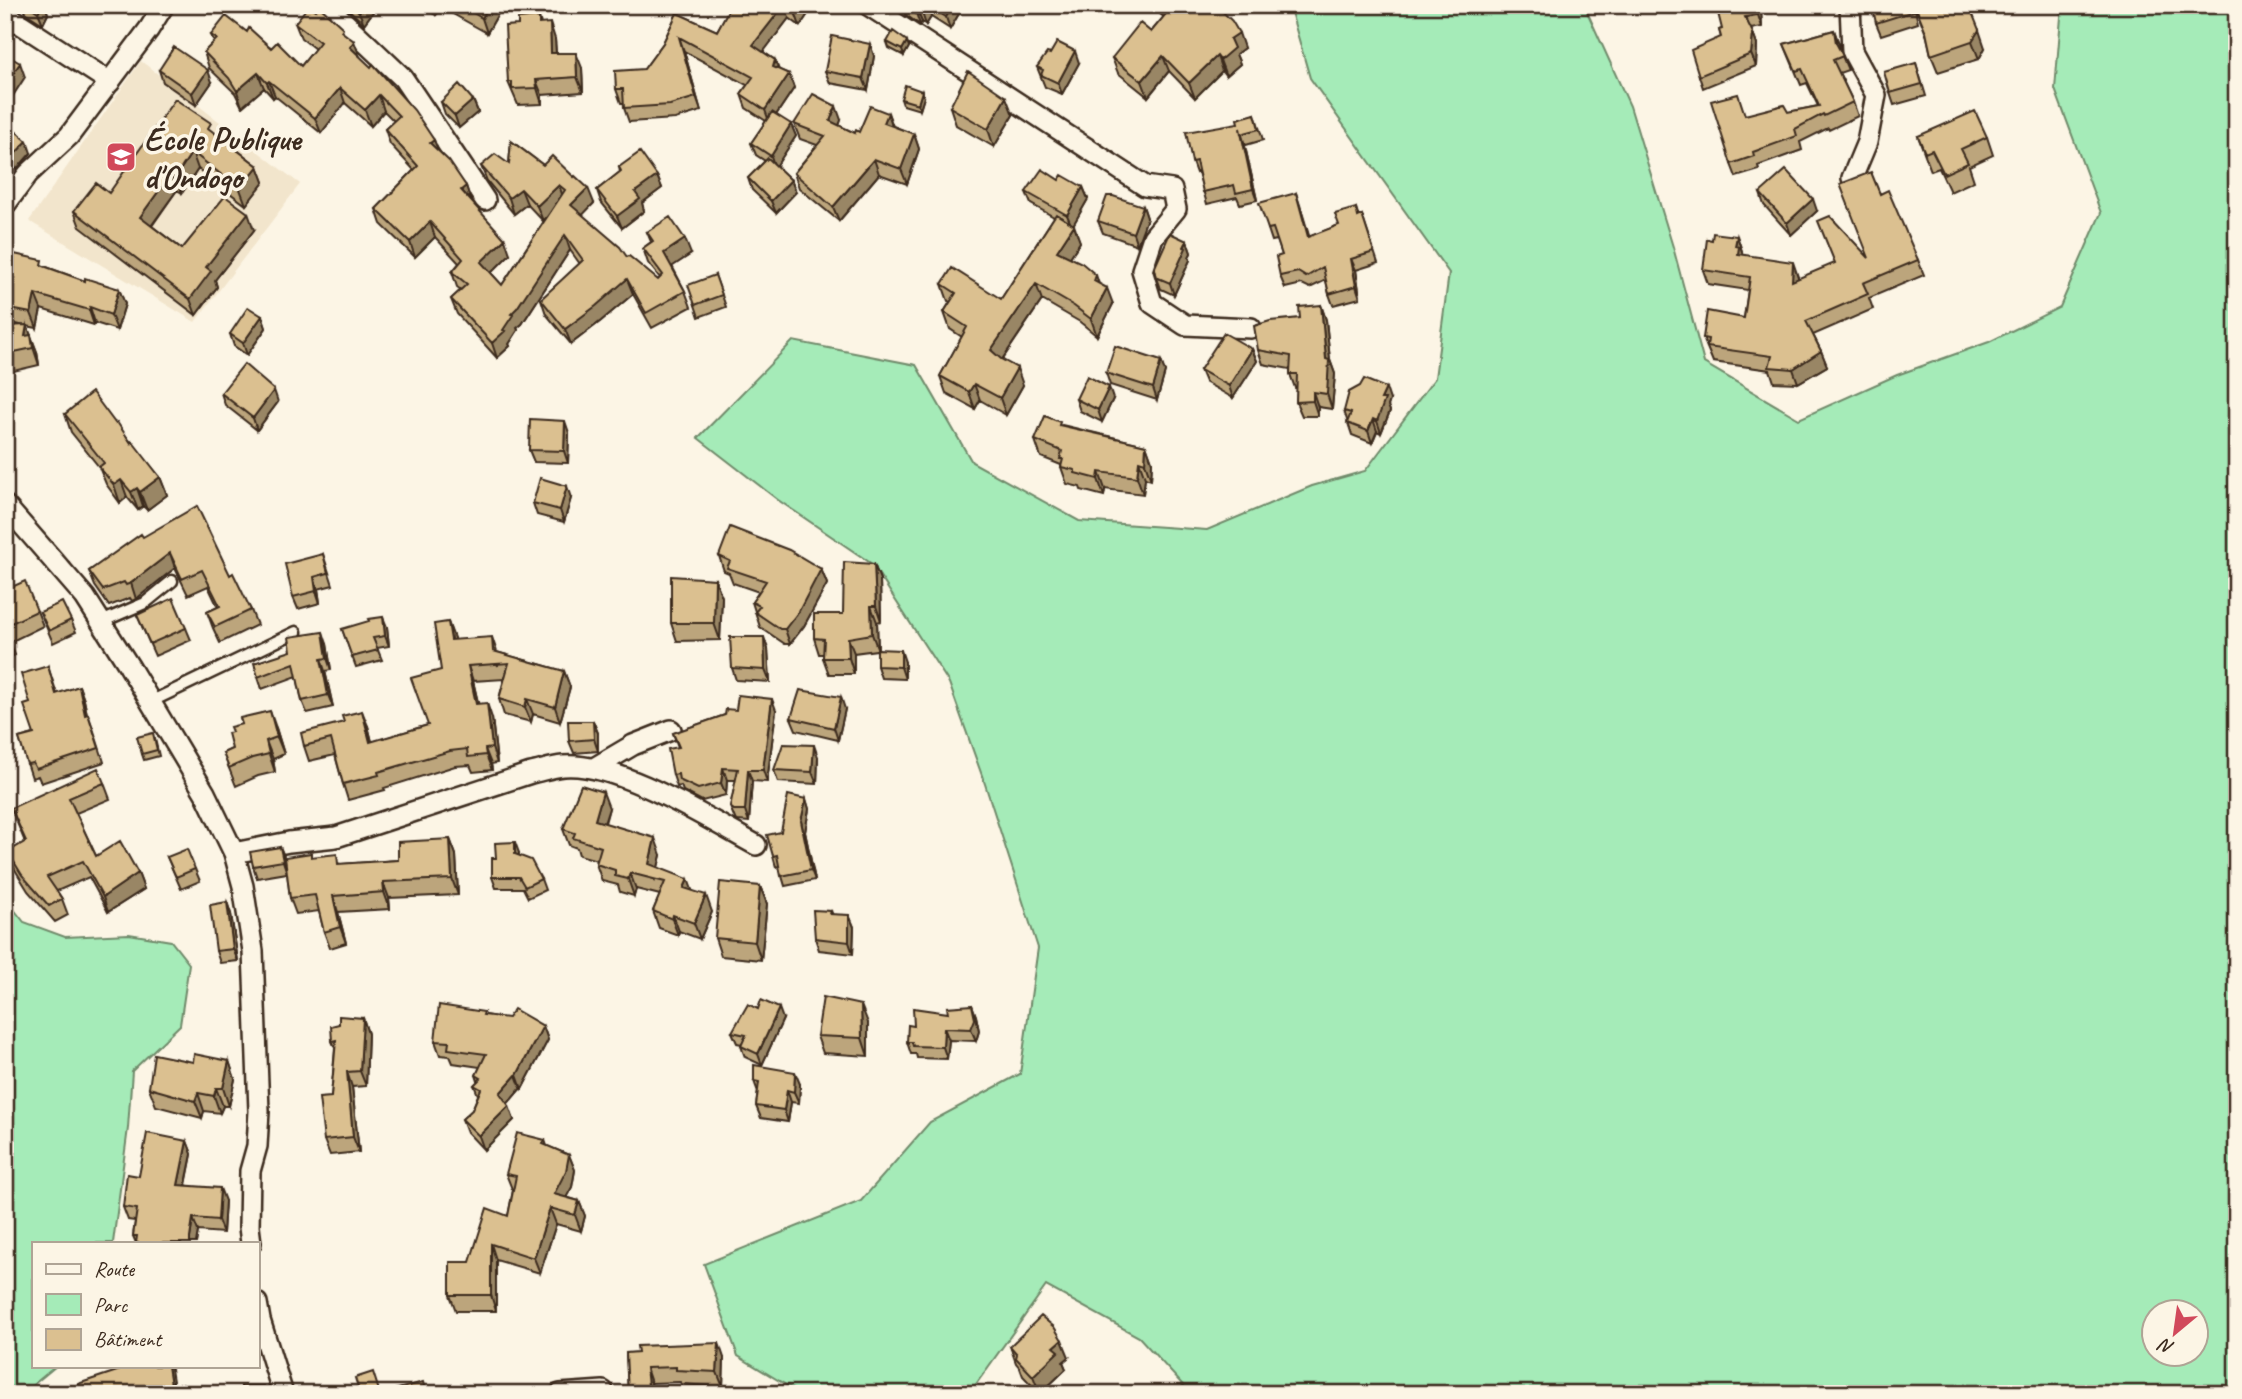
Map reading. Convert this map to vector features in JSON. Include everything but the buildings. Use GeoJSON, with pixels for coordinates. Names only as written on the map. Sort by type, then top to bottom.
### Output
{"type":"FeatureCollection","features":[{"type":"Feature","properties":{"kind":"street"},"geometry":{"type":"LineString","coordinates":[[5,205],[28,174],[69,136],[149,29],[163,5]]}},
{"type":"Feature","properties":{"kind":"street"},"geometry":{"type":"LineString","coordinates":[[326,5],[403,78],[485,200]]}},
{"type":"Feature","properties":{"kind":"street"},"geometry":{"type":"LineString","coordinates":[[868,5],[1145,186],[1172,190],[1176,209],[1153,237],[1142,270],[1152,303],[1185,325],[1251,328]]}},
{"type":"Feature","properties":{"kind":"street"},"geometry":{"type":"LineString","coordinates":[[1850,5],[1852,51],[1876,95],[1867,142],[1852,178]]}},
{"type":"Feature","properties":{"kind":"street"},"geometry":{"type":"LineString","coordinates":[[5,14],[110,82]]}},
{"type":"Feature","properties":{"kind":"street"},"geometry":{"type":"LineString","coordinates":[[5,505],[85,597],[205,793],[234,853],[243,886],[253,951],[259,1111],[257,1146],[250,1171],[251,1242]]}},
{"type":"Feature","properties":{"kind":"street"},"geometry":{"type":"LineString","coordinates":[[594,768],[633,745],[671,730]]}},
{"type":"Feature","properties":{"kind":"street"},"geometry":{"type":"LineString","coordinates":[[234,853],[289,842],[336,837],[563,766],[594,768],[638,783],[756,845]]}},
{"type":"Feature","properties":{"kind":"street"},"geometry":{"type":"LineString","coordinates":[[259,1314],[283,1394]]}},
{"type":"Feature","properties":{"kind":"street"},"geometry":{"type":"LineString","coordinates":[[560,1394],[603,1391]]}},
{"type":"Feature","properties":{"kind":"lane"},"geometry":{"type":"LineString","coordinates":[[101,622],[145,603],[172,581]]}},
{"type":"Feature","properties":{"kind":"lane"},"geometry":{"type":"LineString","coordinates":[[150,702],[296,632]]}},
{"type":"Feature","properties":{"kind":"shaded area"},"geometry":{"type":"Polygon","coordinates":[[[141,61],[300,184],[195,322],[29,221],[141,61]]]}},
{"type":"Feature","properties":{"kind":"green space"},"geometry":{"type":"Polygon","coordinates":[[[1289,5],[1584,5],[1630,106],[1673,247],[1704,363],[1799,419],[1897,375],[1989,342],[2060,307],[2101,213],[2055,89],[2062,5],[2237,5],[2237,1394],[1191,1394],[1139,1337],[1046,1286],[969,1394],[801,1394],[738,1356],[704,1264],[861,1201],[930,1122],[1020,1074],[1038,948],[949,683],[872,564],[778,500],[698,438],[793,341],[916,365],[972,462],[1079,521],[1207,530],[1312,486],[1365,471],[1435,378],[1449,273],[1310,78],[1289,5]]]}},
{"type":"Feature","properties":{"kind":"green space"},"geometry":{"type":"Polygon","coordinates":[[[5,898],[24,922],[65,937],[129,934],[171,941],[189,964],[180,1025],[132,1071],[128,1128],[113,1242],[32,1242],[32,1368],[54,1368],[22,1394],[5,1394],[5,898]]]}},
{"type":"Feature","properties":{"kind":"place","name":"École Publique d'Ondogo"},"geometry":{"type":"Point","coordinates":[121,157]}}]}
